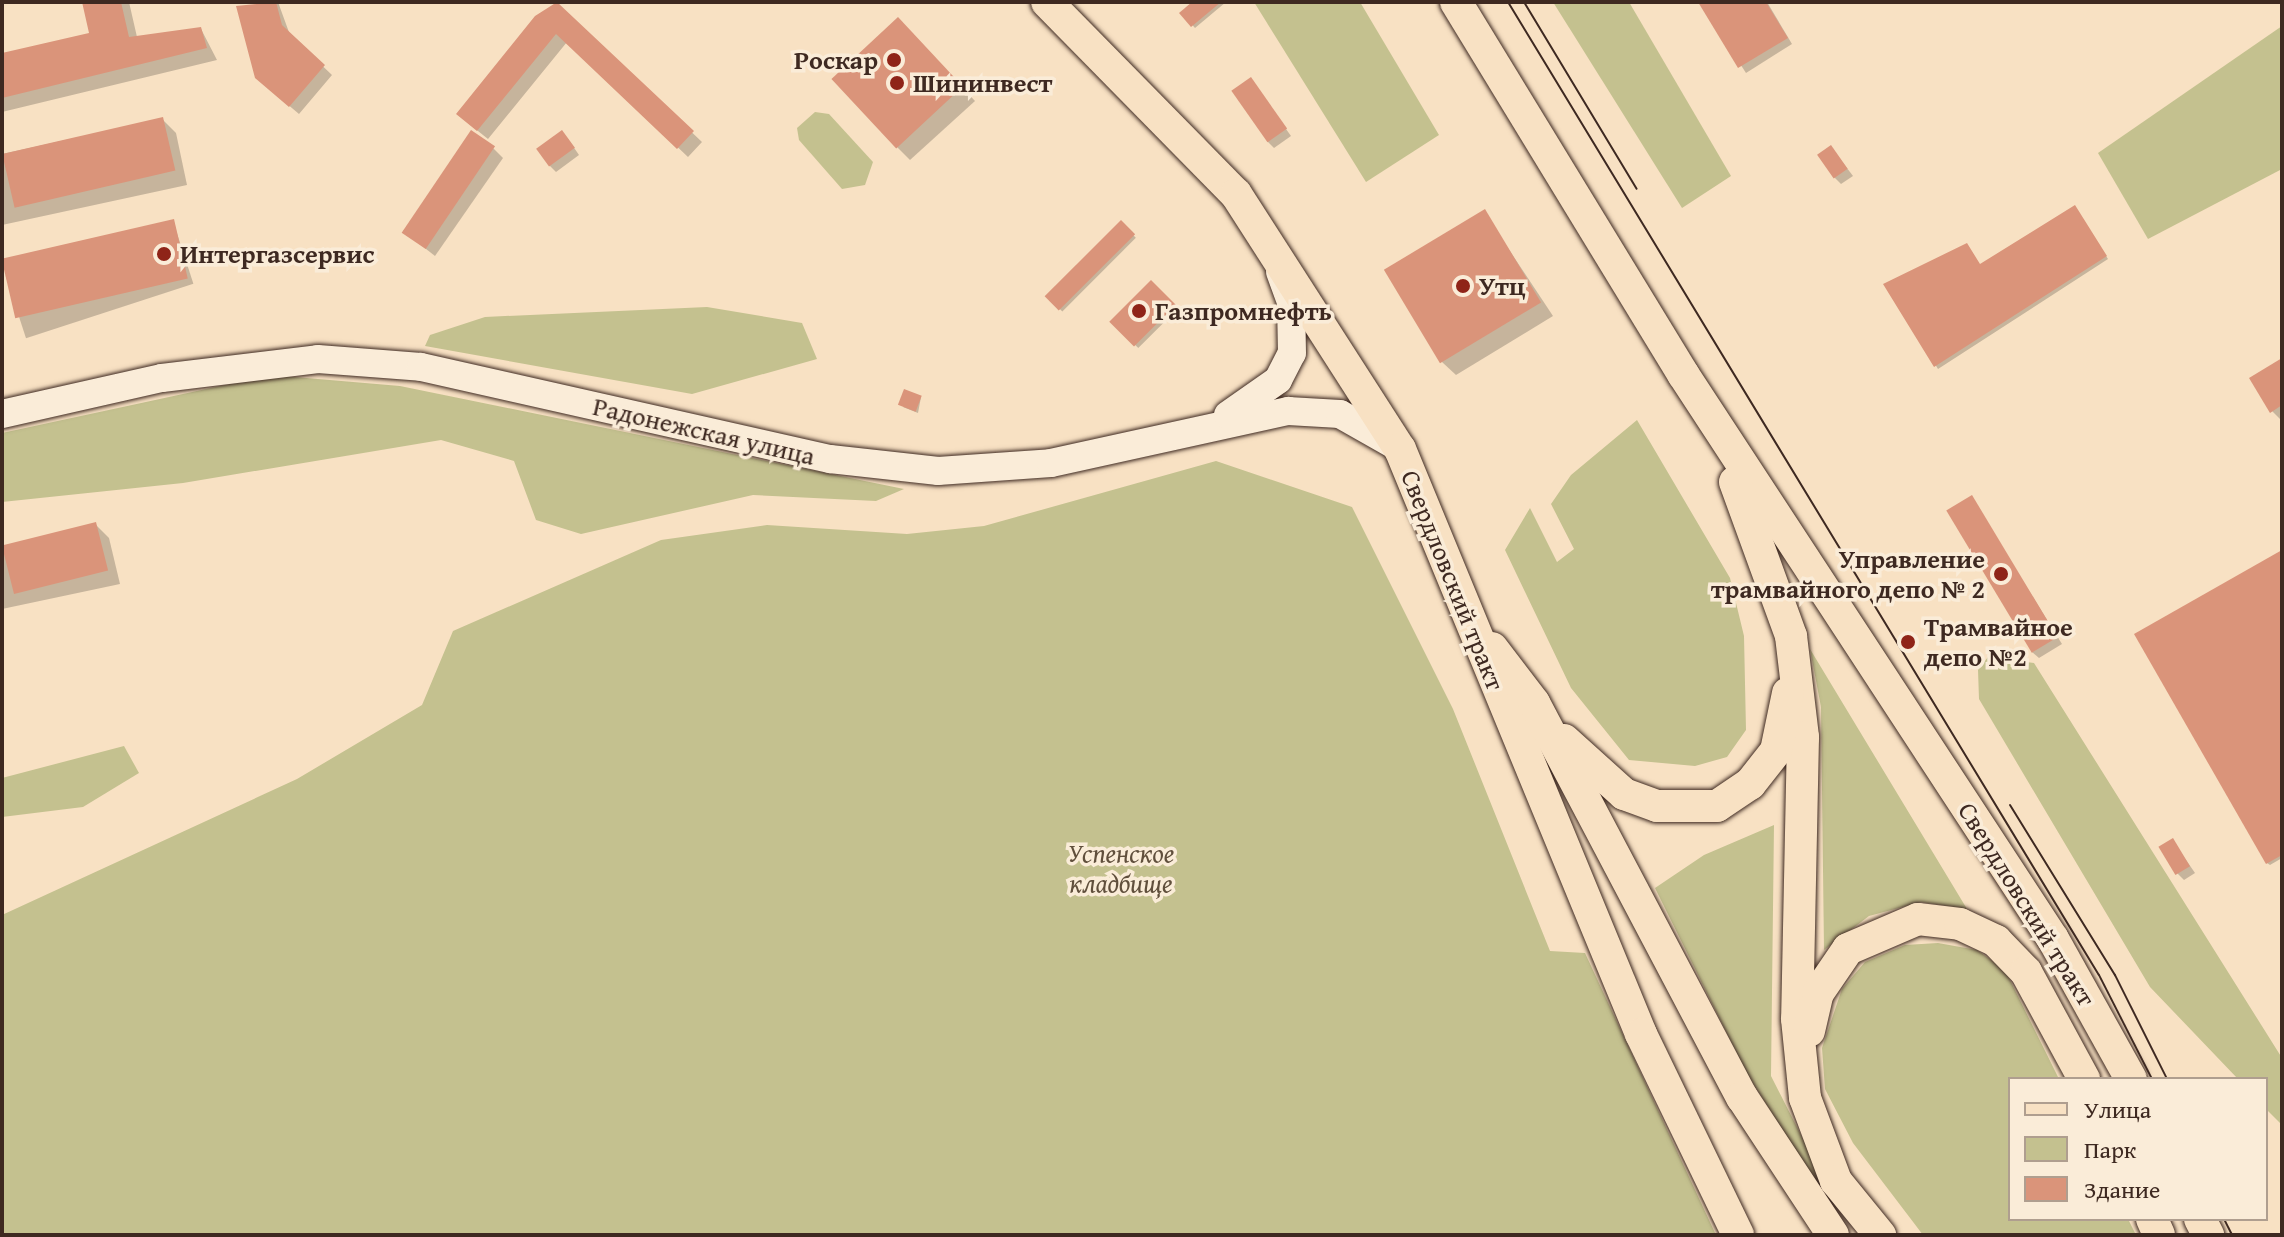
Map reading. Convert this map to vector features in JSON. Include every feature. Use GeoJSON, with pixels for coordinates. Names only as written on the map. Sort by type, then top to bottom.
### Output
{"type":"FeatureCollection","features":[{"type":"Feature","properties":{"kind":"main road","name":"Свердловский тракт"},"geometry":{"type":"LineString","coordinates":[[1047,2],[1236,194],[1266,235],[1400,449],[1463,611],[1641,1034],[1738,1235]]}},
{"type":"Feature","properties":{"kind":"main road","name":"Свердловский тракт"},"geometry":{"type":"LineString","coordinates":[[1456,2],[1683,374],[2053,939],[2130,1077]]}},
{"type":"Feature","properties":{"kind":"main road"},"geometry":{"type":"LineString","coordinates":[[1683,374],[1748,509],[1791,636],[1803,737],[1797,1019],[1805,1098],[1836,1181],[1880,1235]]}},
{"type":"Feature","properties":{"kind":"main road"},"geometry":{"type":"LineString","coordinates":[[1463,611],[1534,703],[1742,1097],[1833,1235]]}},
{"type":"Feature","properties":{"kind":"main road","name":"Свердловский тракт"},"geometry":{"type":"LineString","coordinates":[[1534,703],[1578,758],[1624,794],[1657,806],[1717,806],[1750,784],[1776,751],[1788,706],[1791,636]]}},
{"type":"Feature","properties":{"kind":"main road"},"geometry":{"type":"LineString","coordinates":[[1805,1098],[1818,993],[1848,949],[1918,919],[1960,924],[1996,941],[2051,1010],[2083,1077]]}},
{"type":"Feature","properties":{"kind":"street"},"geometry":{"type":"LineString","coordinates":[[1217,422],[1278,380],[1292,353],[1291,302],[1266,235]]}},
{"type":"Feature","properties":{"kind":"street","name":"Радонежская улица"},"geometry":{"type":"LineString","coordinates":[[2,414],[162,378],[318,359],[421,367],[830,459],[938,471],[1051,463],[1217,422],[1288,411],[1340,414],[1400,449]]}},
{"type":"Feature","properties":{"kind":"green space"},"geometry":{"type":"Polygon","coordinates":[[[1254,2],[1360,2],[1439,135],[1366,182],[1254,2]]]}},
{"type":"Feature","properties":{"kind":"green space"},"geometry":{"type":"Polygon","coordinates":[[[1553,2],[1629,2],[1731,176],[1682,208],[1553,2]]]}},
{"type":"Feature","properties":{"kind":"green space"},"geometry":{"type":"Polygon","coordinates":[[[2282,26],[2282,169],[2148,239],[2098,153],[2282,26]]]}},
{"type":"Feature","properties":{"kind":"green space"},"geometry":{"type":"Polygon","coordinates":[[[815,112],[829,114],[873,162],[865,185],[842,189],[799,140],[797,128],[815,112]]]}},
{"type":"Feature","properties":{"kind":"green space"},"geometry":{"type":"Polygon","coordinates":[[[707,307],[802,323],[817,359],[692,394],[425,346],[430,335],[485,317],[707,307]]]}},
{"type":"Feature","properties":{"kind":"green space"},"geometry":{"type":"Polygon","coordinates":[[[271,375],[400,386],[904,489],[876,501],[753,495],[581,534],[536,520],[514,461],[441,440],[183,483],[2,502],[2,433],[271,375]]]}},
{"type":"Feature","properties":{"kind":"green space"},"geometry":{"type":"Polygon","coordinates":[[[1637,420],[1730,578],[1744,636],[1746,730],[1727,757],[1695,766],[1629,760],[1571,688],[1505,550],[1530,508],[1557,562],[1574,549],[1551,504],[1571,475],[1637,420]]]}},
{"type":"Feature","properties":{"kind":"green space","name":"Успенское кладбище"},"geometry":{"type":"Polygon","coordinates":[[[1216,461],[1352,507],[1453,709],[1550,951],[1585,953],[1716,1235],[2,1235],[2,915],[297,779],[422,705],[453,631],[661,540],[767,525],[907,534],[984,526],[1216,461]]]}},
{"type":"Feature","properties":{"kind":"green space"},"geometry":{"type":"Polygon","coordinates":[[[1810,649],[1967,909],[1921,902],[1869,916],[1824,950],[1821,707],[1810,649]]]}},
{"type":"Feature","properties":{"kind":"green space"},"geometry":{"type":"Polygon","coordinates":[[[1988,657],[2034,663],[2282,1058],[2282,1125],[2268,1111],[2268,1077],[2236,1077],[2150,987],[1979,699],[1978,670],[1988,657]]]}},
{"type":"Feature","properties":{"kind":"green space"},"geometry":{"type":"Polygon","coordinates":[[[124,746],[139,773],[83,807],[2,817],[2,778],[124,746]]]}},
{"type":"Feature","properties":{"kind":"green space"},"geometry":{"type":"Polygon","coordinates":[[[1774,825],[1771,1076],[1827,1186],[1826,1198],[1747,1074],[1655,888],[1704,855],[1774,825]]]}},
{"type":"Feature","properties":{"kind":"green space"},"geometry":{"type":"Polygon","coordinates":[[[1938,943],[1977,950],[2005,970],[2058,1077],[2008,1077],[2008,1221],[2129,1221],[2136,1235],[1923,1235],[1853,1143],[1825,1089],[1822,1048],[1842,989],[1865,962],[1905,945],[1938,943]]]}},
{"type":"Feature","properties":{"kind":"building"},"geometry":{"type":"Polygon","coordinates":[[[82,2],[121,2],[129,37],[201,27],[207,48],[2,98],[2,53],[89,33],[82,2]]]}},
{"type":"Feature","properties":{"kind":"building"},"geometry":{"type":"Polygon","coordinates":[[[276,2],[282,25],[325,65],[289,107],[255,78],[236,6],[276,2]]]}},
{"type":"Feature","properties":{"kind":"building"},"geometry":{"type":"Polygon","coordinates":[[[557,2],[694,131],[677,149],[556,34],[477,131],[456,114],[535,16],[557,2]]]}},
{"type":"Feature","properties":{"kind":"building"},"geometry":{"type":"Polygon","coordinates":[[[1192,2],[1221,2],[1191,27],[1179,13],[1192,2]]]}},
{"type":"Feature","properties":{"kind":"building"},"geometry":{"type":"Polygon","coordinates":[[[1698,2],[1766,2],[1788,38],[1738,68],[1698,2]]]}},
{"type":"Feature","properties":{"kind":"building","name":"Шининвест"},"geometry":{"type":"Polygon","coordinates":[[[898,17],[963,86],[896,149],[831,79],[898,17]]]}},
{"type":"Feature","properties":{"kind":"building"},"geometry":{"type":"Polygon","coordinates":[[[1251,77],[1287,129],[1267,142],[1231,91],[1251,77]]]}},
{"type":"Feature","properties":{"kind":"building"},"geometry":{"type":"Polygon","coordinates":[[[163,117],[175,171],[15,208],[2,154],[163,117]]]}},
{"type":"Feature","properties":{"kind":"building"},"geometry":{"type":"Polygon","coordinates":[[[471,130],[495,146],[426,249],[402,233],[471,130]]]}},
{"type":"Feature","properties":{"kind":"building"},"geometry":{"type":"Polygon","coordinates":[[[562,130],[575,148],[549,167],[536,149],[562,130]]]}},
{"type":"Feature","properties":{"kind":"building"},"geometry":{"type":"Polygon","coordinates":[[[1831,145],[1848,169],[1834,179],[1817,155],[1831,145]]]}},
{"type":"Feature","properties":{"kind":"building"},"geometry":{"type":"Polygon","coordinates":[[[2075,205],[2107,256],[1934,367],[1883,284],[1967,243],[1980,264],[2075,205]]]}},
{"type":"Feature","properties":{"kind":"building","name":"Утц"},"geometry":{"type":"Polygon","coordinates":[[[1485,209],[1541,302],[1440,363],[1384,270],[1485,209]]]}},
{"type":"Feature","properties":{"kind":"building"},"geometry":{"type":"Polygon","coordinates":[[[174,219],[188,278],[15,318],[2,259],[174,219]]]}},
{"type":"Feature","properties":{"kind":"building"},"geometry":{"type":"Polygon","coordinates":[[[1121,220],[1135,234],[1059,311],[1045,296],[1121,220]]]}},
{"type":"Feature","properties":{"kind":"building"},"geometry":{"type":"Polygon","coordinates":[[[1151,280],[1176,305],[1134,346],[1109,322],[1151,280]]]}},
{"type":"Feature","properties":{"kind":"building"},"geometry":{"type":"Polygon","coordinates":[[[2282,358],[2282,405],[2270,413],[2249,378],[2282,358]]]}},
{"type":"Feature","properties":{"kind":"building"},"geometry":{"type":"Polygon","coordinates":[[[904,389],[922,396],[916,412],[898,405],[904,389]]]}},
{"type":"Feature","properties":{"kind":"building","name":"Управление трамвайного депо № 2"},"geometry":{"type":"Polygon","coordinates":[[[1972,495],[2057,637],[2032,653],[1946,510],[1972,495]]]}},
{"type":"Feature","properties":{"kind":"building"},"geometry":{"type":"Polygon","coordinates":[[[96,522],[108,571],[14,594],[2,545],[96,522]]]}},
{"type":"Feature","properties":{"kind":"building"},"geometry":{"type":"Polygon","coordinates":[[[2282,550],[2282,855],[2266,864],[2134,634],[2282,550]]]}},
{"type":"Feature","properties":{"kind":"building"},"geometry":{"type":"Polygon","coordinates":[[[2173,838],[2190,866],[2175,875],[2158,847],[2173,838]]]}},
{"type":"Feature","properties":{"kind":"tram line"},"geometry":{"type":"LineString","coordinates":[[1508,2],[2099,975],[2151,1077]]}},
{"type":"Feature","properties":{"kind":"tram line"},"geometry":{"type":"LineString","coordinates":[[1524,2],[1637,189]]}},
{"type":"Feature","properties":{"kind":"tram line"},"geometry":{"type":"LineString","coordinates":[[2010,805],[2115,975],[2166,1077]]}},
{"type":"Feature","properties":{"kind":"tram line"},"geometry":{"type":"LineString","coordinates":[[2225,1221],[2232,1235]]}},
{"type":"Feature","properties":{"kind":"place","name":"Роскар"},"geometry":{"type":"Point","coordinates":[894,60]}},
{"type":"Feature","properties":{"kind":"place","name":"Шининвест"},"geometry":{"type":"Point","coordinates":[897,83]}},
{"type":"Feature","properties":{"kind":"place","name":"Интергазсервис"},"geometry":{"type":"Point","coordinates":[164,254]}},
{"type":"Feature","properties":{"kind":"place","name":"Утц"},"geometry":{"type":"Point","coordinates":[1463,286]}},
{"type":"Feature","properties":{"kind":"place","name":"Газпромнефть"},"geometry":{"type":"Point","coordinates":[1139,311]}},
{"type":"Feature","properties":{"kind":"place","name":"Управление трамвайного депо № 2"},"geometry":{"type":"Point","coordinates":[2001,574]}},
{"type":"Feature","properties":{"kind":"place","name":"Трамвайное депо №2"},"geometry":{"type":"Point","coordinates":[1908,642]}}]}
